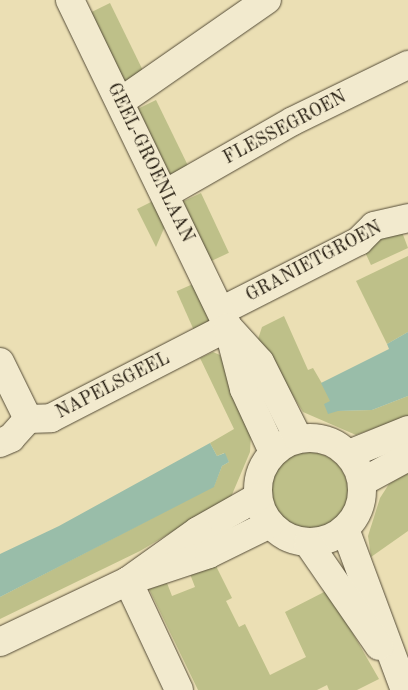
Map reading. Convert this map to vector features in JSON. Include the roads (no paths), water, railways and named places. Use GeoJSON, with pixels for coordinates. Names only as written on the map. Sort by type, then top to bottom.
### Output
{"type":"FeatureCollection","features":[{"type":"Feature","properties":{"kind":"street"},"geometry":{"type":"LineString","coordinates":[[120,102],[267,0]]}},
{"type":"Feature","properties":{"kind":"street","name":"GEEL-GROENLAAN"},"geometry":{"type":"LineString","coordinates":[[73,1],[224,319],[244,389],[273,452]]}},
{"type":"Feature","properties":{"kind":"street","name":"FLESSEGROEN"},"geometry":{"type":"LineString","coordinates":[[165,194],[293,121],[408,66]]}},
{"type":"Feature","properties":{"kind":"street","name":"GRANIETGROEN"},"geometry":{"type":"LineString","coordinates":[[224,319],[358,241],[374,226],[408,218]]}},
{"type":"Feature","properties":{"kind":"street","name":"GEEL-GROENLAAN"},"geometry":{"type":"LineString","coordinates":[[224,319],[260,362],[298,438]]}},
{"type":"Feature","properties":{"kind":"street","name":"NAPELSGEEL"},"geometry":{"type":"LineString","coordinates":[[28,419],[51,418],[224,319]]}},
{"type":"Feature","properties":{"kind":"street"},"geometry":{"type":"LineString","coordinates":[[0,362],[28,419],[11,438],[0,443]]}},
{"type":"Feature","properties":{"kind":"street"},"geometry":{"type":"LineString","coordinates":[[349,454],[408,430]]}},
{"type":"Feature","properties":{"kind":"street"},"geometry":{"type":"LineString","coordinates":[[298,438],[320,438],[349,454],[362,482],[359,508],[345,529],[328,539],[308,542],[281,534],[270,524],[258,497],[260,472],[273,452],[298,438]]}},
{"type":"Feature","properties":{"kind":"street"},"geometry":{"type":"LineString","coordinates":[[362,482],[408,457]]}},
{"type":"Feature","properties":{"kind":"street"},"geometry":{"type":"LineString","coordinates":[[128,581],[198,531],[258,497]]}},
{"type":"Feature","properties":{"kind":"street"},"geometry":{"type":"LineString","coordinates":[[0,642],[128,581],[209,554],[270,524]]}},
{"type":"Feature","properties":{"kind":"street"},"geometry":{"type":"LineString","coordinates":[[345,529],[400,684]]}},
{"type":"Feature","properties":{"kind":"street"},"geometry":{"type":"LineString","coordinates":[[308,542],[400,684]]}},
{"type":"Feature","properties":{"kind":"street"},"geometry":{"type":"LineString","coordinates":[[128,581],[179,690]]}}]}
